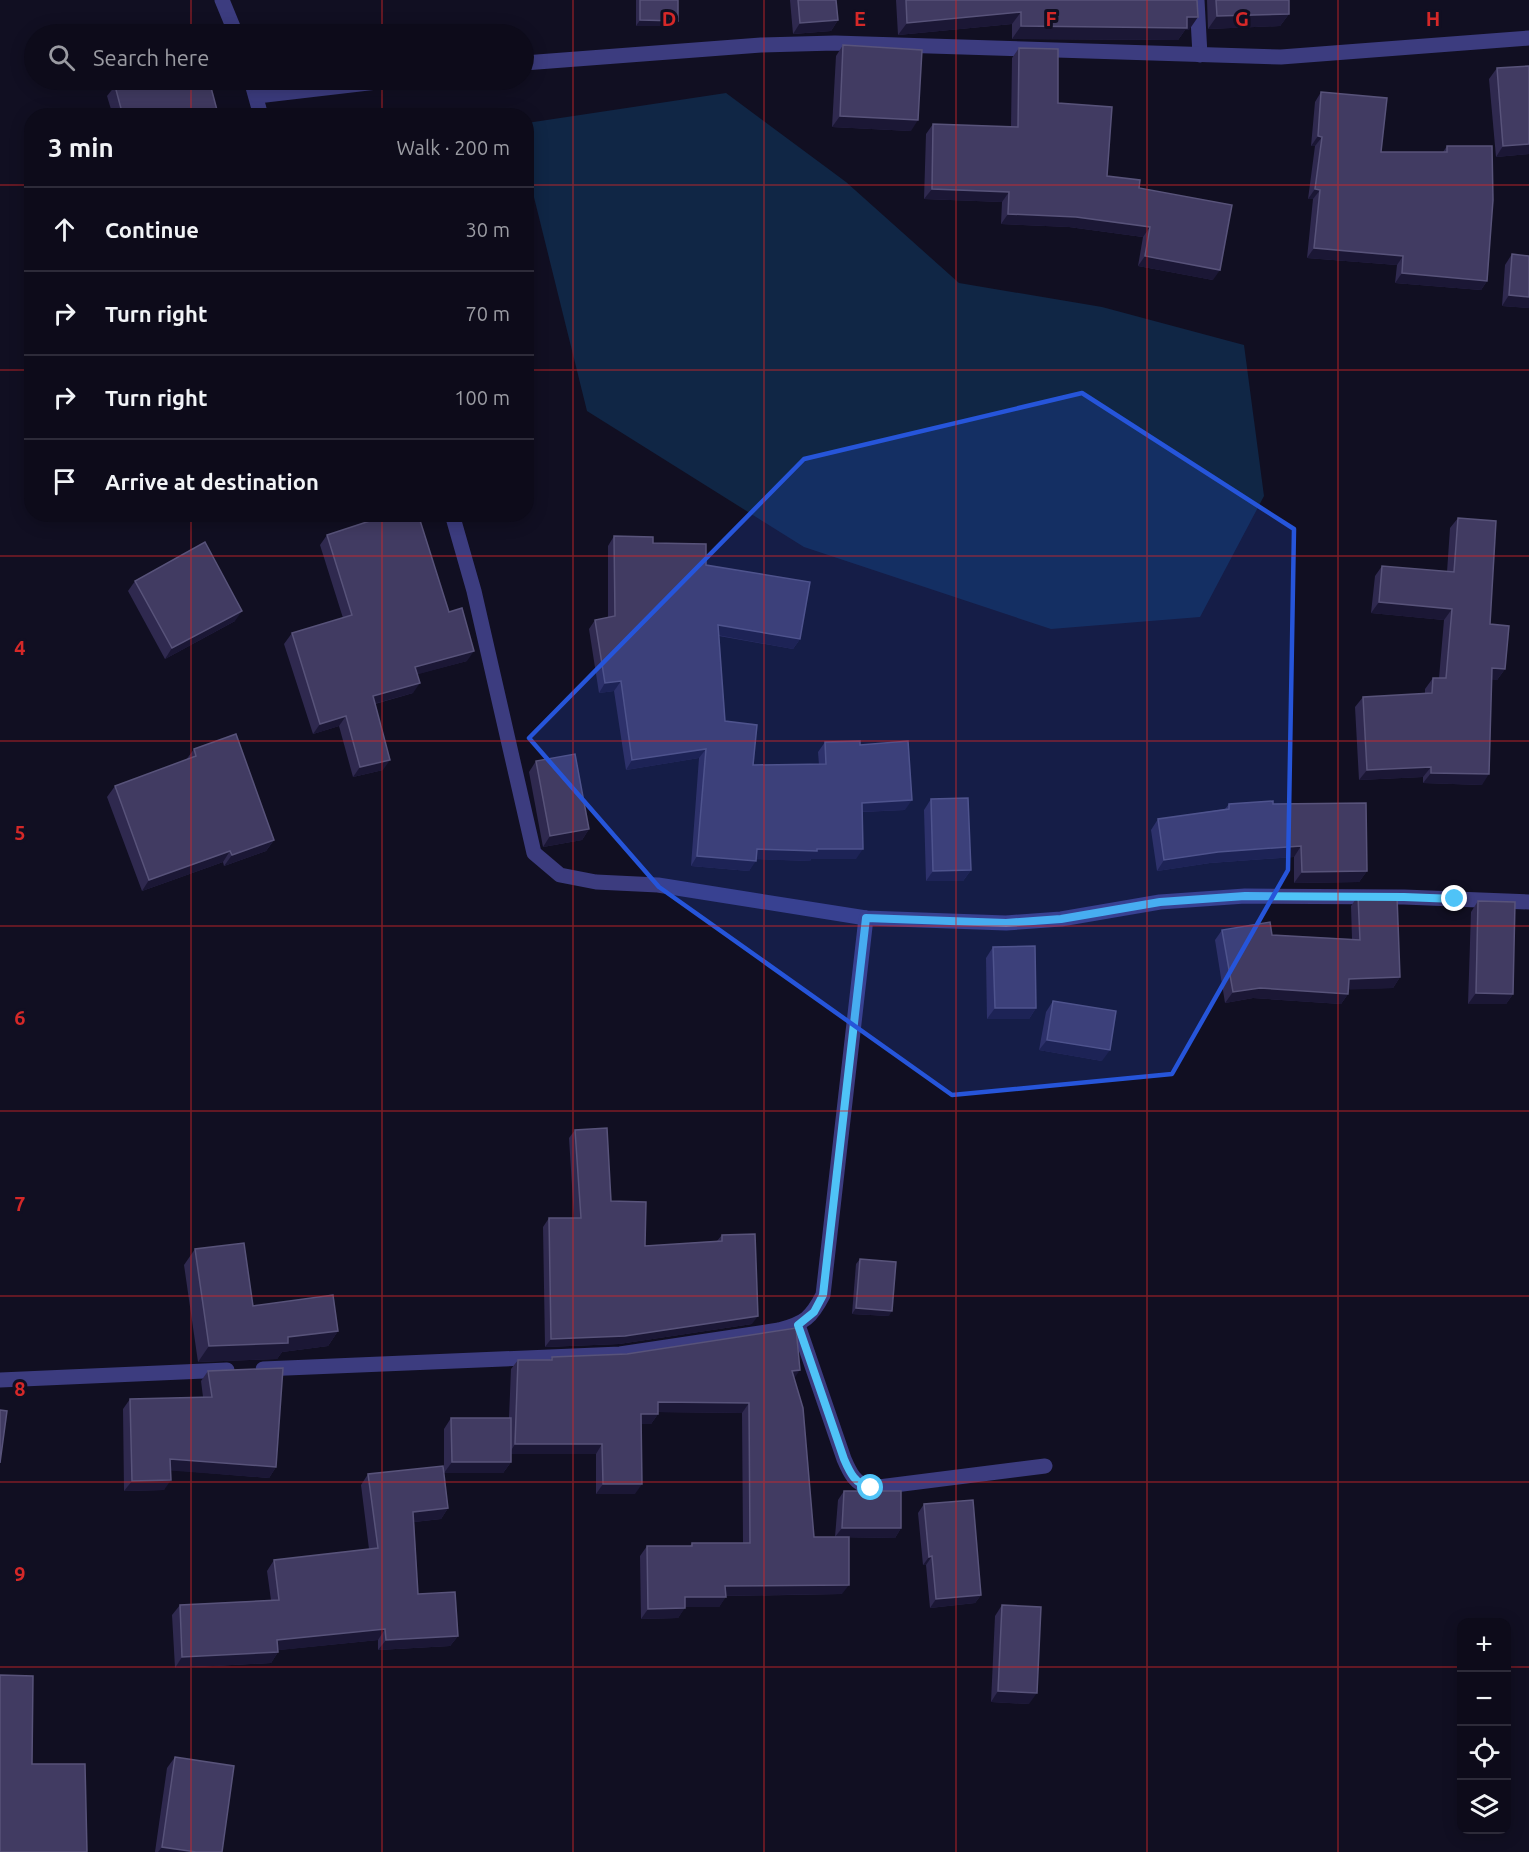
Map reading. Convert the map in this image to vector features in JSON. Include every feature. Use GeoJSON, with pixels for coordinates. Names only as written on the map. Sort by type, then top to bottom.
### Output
{"type":"FeatureCollection","features":[{"type":"Feature","properties":{"kind":"street"},"geometry":{"type":"LineString","coordinates":[[222,0],[232,24]]}},
{"type":"Feature","properties":{"kind":"street"},"geometry":{"type":"LineString","coordinates":[[1197,0],[1200,55]]}},
{"type":"Feature","properties":{"kind":"street"},"geometry":{"type":"LineString","coordinates":[[534,62],[761,45],[835,43],[1281,57],[1529,38]]}},
{"type":"Feature","properties":{"kind":"street"},"geometry":{"type":"LineString","coordinates":[[255,90],[259,108]]}},
{"type":"Feature","properties":{"kind":"street"},"geometry":{"type":"LineString","coordinates":[[257,96],[308,90]]}},
{"type":"Feature","properties":{"kind":"street"},"geometry":{"type":"LineString","coordinates":[[454,522],[474,591],[534,852],[560,875],[596,882],[658,885],[866,918],[1006,923],[1061,919],[1160,902],[1245,896],[1404,897],[1529,902]]}},
{"type":"Feature","properties":{"kind":"street"},"geometry":{"type":"LineString","coordinates":[[0,1380],[620,1354],[779,1330],[798,1325],[814,1312],[823,1295],[866,918]]}},
{"type":"Feature","properties":{"kind":"street"},"geometry":{"type":"LineString","coordinates":[[798,1325],[844,1459],[851,1475],[862,1485],[871,1488],[1045,1466]]}},
{"type":"Feature","properties":{"kind":"highlighted area"},"geometry":{"type":"Polygon","coordinates":[[[1082,393],[1294,529],[1288,870],[1172,1074],[952,1095],[659,887],[529,738],[804,459],[1082,393]]]}},
{"type":"Feature","properties":{"kind":"water"},"geometry":{"type":"Polygon","coordinates":[[[726,93],[846,182],[959,283],[1102,307],[1244,345],[1264,496],[1200,617],[1051,629],[804,547],[587,411],[534,197],[534,122],[726,93]]]}},
{"type":"Feature","properties":{"kind":"building"},"geometry":{"type":"Polygon","coordinates":[[[640,0],[678,0],[678,21],[640,20],[640,0]]]}},
{"type":"Feature","properties":{"kind":"building"},"geometry":{"type":"Polygon","coordinates":[[[798,0],[836,0],[838,20],[800,23],[798,0]]]}},
{"type":"Feature","properties":{"kind":"building"},"geometry":{"type":"Polygon","coordinates":[[[906,0],[1197,0],[1198,17],[1187,17],[1187,28],[1021,26],[1021,12],[907,23],[906,0]]]}},
{"type":"Feature","properties":{"kind":"building"},"geometry":{"type":"Polygon","coordinates":[[[1216,0],[1289,0],[1289,14],[1217,16],[1216,0]]]}},
{"type":"Feature","properties":{"kind":"building"},"geometry":{"type":"Polygon","coordinates":[[[843,45],[922,50],[918,120],[840,116],[843,45]]]}},
{"type":"Feature","properties":{"kind":"building"},"geometry":{"type":"Polygon","coordinates":[[[1019,48],[1058,49],[1058,103],[1112,107],[1107,176],[1140,180],[1139,188],[1232,205],[1220,270],[1145,256],[1150,227],[1076,217],[1008,214],[1009,192],[932,189],[933,124],[1018,127],[1019,48]]]}},
{"type":"Feature","properties":{"kind":"building"},"geometry":{"type":"Polygon","coordinates":[[[1529,66],[1529,144],[1503,146],[1497,68],[1529,66]]]}},
{"type":"Feature","properties":{"kind":"building"},"geometry":{"type":"Polygon","coordinates":[[[116,90],[212,90],[216,108],[121,108],[116,90]]]}},
{"type":"Feature","properties":{"kind":"building"},"geometry":{"type":"Polygon","coordinates":[[[1321,92],[1387,98],[1381,152],[1447,152],[1447,146],[1492,146],[1493,200],[1487,281],[1402,273],[1403,256],[1314,248],[1320,190],[1315,189],[1322,137],[1318,136],[1321,92]]]}},
{"type":"Feature","properties":{"kind":"building"},"geometry":{"type":"Polygon","coordinates":[[[1512,254],[1529,256],[1529,297],[1509,295],[1512,254]]]}},
{"type":"Feature","properties":{"kind":"building"},"geometry":{"type":"Polygon","coordinates":[[[1458,518],[1496,521],[1490,624],[1509,626],[1505,669],[1492,668],[1489,774],[1431,773],[1431,767],[1367,770],[1363,697],[1432,693],[1433,678],[1446,678],[1452,609],[1379,602],[1382,566],[1454,572],[1458,518]]]}},
{"type":"Feature","properties":{"kind":"building"},"geometry":{"type":"Polygon","coordinates":[[[367,522],[421,522],[449,612],[462,608],[474,651],[415,667],[420,683],[373,696],[390,760],[360,767],[346,716],[320,724],[292,633],[352,615],[327,535],[367,522]]]}},
{"type":"Feature","properties":{"kind":"building"},"geometry":{"type":"Polygon","coordinates":[[[614,536],[653,537],[653,543],[706,544],[706,565],[810,582],[800,639],[718,625],[725,721],[757,725],[753,765],[826,764],[825,742],[860,741],[860,745],[908,741],[912,800],[862,803],[863,849],[817,849],[817,851],[757,849],[756,861],[697,856],[706,749],[632,760],[621,681],[605,683],[595,620],[615,616],[614,536]]]}},
{"type":"Feature","properties":{"kind":"building"},"geometry":{"type":"Polygon","coordinates":[[[205,542],[242,611],[172,648],[135,581],[205,542]]]}},
{"type":"Feature","properties":{"kind":"building"},"geometry":{"type":"Polygon","coordinates":[[[236,734],[274,840],[232,855],[230,851],[149,880],[115,786],[196,756],[194,749],[236,734]]]}},
{"type":"Feature","properties":{"kind":"building"},"geometry":{"type":"Polygon","coordinates":[[[575,754],[589,829],[550,836],[536,761],[575,754]]]}},
{"type":"Feature","properties":{"kind":"building"},"geometry":{"type":"Polygon","coordinates":[[[968,798],[971,870],[933,871],[931,799],[968,798]]]}},
{"type":"Feature","properties":{"kind":"building"},"geometry":{"type":"Polygon","coordinates":[[[1273,801],[1273,804],[1366,803],[1367,871],[1302,872],[1301,846],[1218,852],[1164,860],[1158,819],[1229,809],[1229,804],[1273,801]]]}},
{"type":"Feature","properties":{"kind":"building"},"geometry":{"type":"Polygon","coordinates":[[[1358,896],[1397,896],[1400,977],[1349,979],[1348,994],[1260,988],[1233,992],[1222,930],[1270,922],[1272,935],[1360,940],[1358,896]]]}},
{"type":"Feature","properties":{"kind":"building"},"geometry":{"type":"Polygon","coordinates":[[[1478,901],[1515,902],[1513,994],[1476,993],[1478,901]]]}},
{"type":"Feature","properties":{"kind":"building"},"geometry":{"type":"Polygon","coordinates":[[[1035,946],[1036,1008],[995,1008],[993,947],[1035,946]]]}},
{"type":"Feature","properties":{"kind":"building"},"geometry":{"type":"Polygon","coordinates":[[[1053,1001],[1116,1011],[1110,1050],[1047,1040],[1053,1001]]]}},
{"type":"Feature","properties":{"kind":"building"},"geometry":{"type":"Polygon","coordinates":[[[607,1128],[611,1201],[646,1202],[645,1246],[722,1241],[722,1235],[755,1234],[758,1316],[625,1336],[551,1339],[549,1218],[581,1218],[575,1130],[607,1128]]]}},
{"type":"Feature","properties":{"kind":"building"},"geometry":{"type":"Polygon","coordinates":[[[244,1243],[253,1306],[333,1295],[338,1331],[288,1337],[288,1343],[209,1346],[195,1249],[244,1243]]]}},
{"type":"Feature","properties":{"kind":"building"},"geometry":{"type":"Polygon","coordinates":[[[860,1259],[896,1262],[892,1311],[856,1308],[860,1259]]]}},
{"type":"Feature","properties":{"kind":"building"},"geometry":{"type":"Polygon","coordinates":[[[796,1328],[800,1370],[792,1371],[803,1408],[814,1537],[849,1537],[849,1585],[725,1586],[726,1597],[685,1597],[685,1608],[648,1609],[647,1546],[750,1543],[749,1403],[658,1402],[658,1414],[641,1414],[642,1484],[603,1484],[602,1444],[515,1444],[518,1360],[552,1360],[552,1357],[627,1354],[796,1328]]]}},
{"type":"Feature","properties":{"kind":"building"},"geometry":{"type":"Polygon","coordinates":[[[283,1368],[276,1467],[170,1459],[171,1480],[132,1481],[130,1399],[212,1397],[208,1371],[283,1368]]]}},
{"type":"Feature","properties":{"kind":"building"},"geometry":{"type":"Polygon","coordinates":[[[0,1410],[7,1411],[0,1463],[0,1410]]]}},
{"type":"Feature","properties":{"kind":"building"},"geometry":{"type":"Polygon","coordinates":[[[451,1418],[511,1418],[511,1462],[452,1462],[451,1418]]]}},
{"type":"Feature","properties":{"kind":"building"},"geometry":{"type":"Polygon","coordinates":[[[443,1466],[448,1508],[413,1512],[418,1594],[455,1592],[458,1636],[386,1640],[385,1629],[277,1640],[278,1652],[182,1657],[180,1605],[279,1600],[274,1560],[378,1548],[368,1474],[443,1466]]]}},
{"type":"Feature","properties":{"kind":"building"},"geometry":{"type":"Polygon","coordinates":[[[844,1491],[901,1491],[901,1528],[842,1528],[844,1491]]]}},
{"type":"Feature","properties":{"kind":"building"},"geometry":{"type":"Polygon","coordinates":[[[973,1500],[981,1595],[936,1599],[924,1504],[973,1500]]]}},
{"type":"Feature","properties":{"kind":"building"},"geometry":{"type":"Polygon","coordinates":[[[1002,1605],[1041,1607],[1037,1693],[998,1691],[1002,1605]]]}},
{"type":"Feature","properties":{"kind":"building"},"geometry":{"type":"Polygon","coordinates":[[[0,1675],[33,1676],[32,1764],[85,1764],[87,1852],[0,1852],[0,1675]]]}},
{"type":"Feature","properties":{"kind":"building"},"geometry":{"type":"Polygon","coordinates":[[[175,1757],[234,1766],[222,1852],[196,1852],[162,1847],[175,1757]]]}},
{"type":"Feature","properties":{"kind":"route"},"geometry":{"type":"LineString","coordinates":[[871,1488],[862,1485],[851,1475],[798,1325],[814,1312],[823,1295],[866,918],[1006,923],[1061,919],[1160,902],[1245,896],[1455,899]]}}]}
